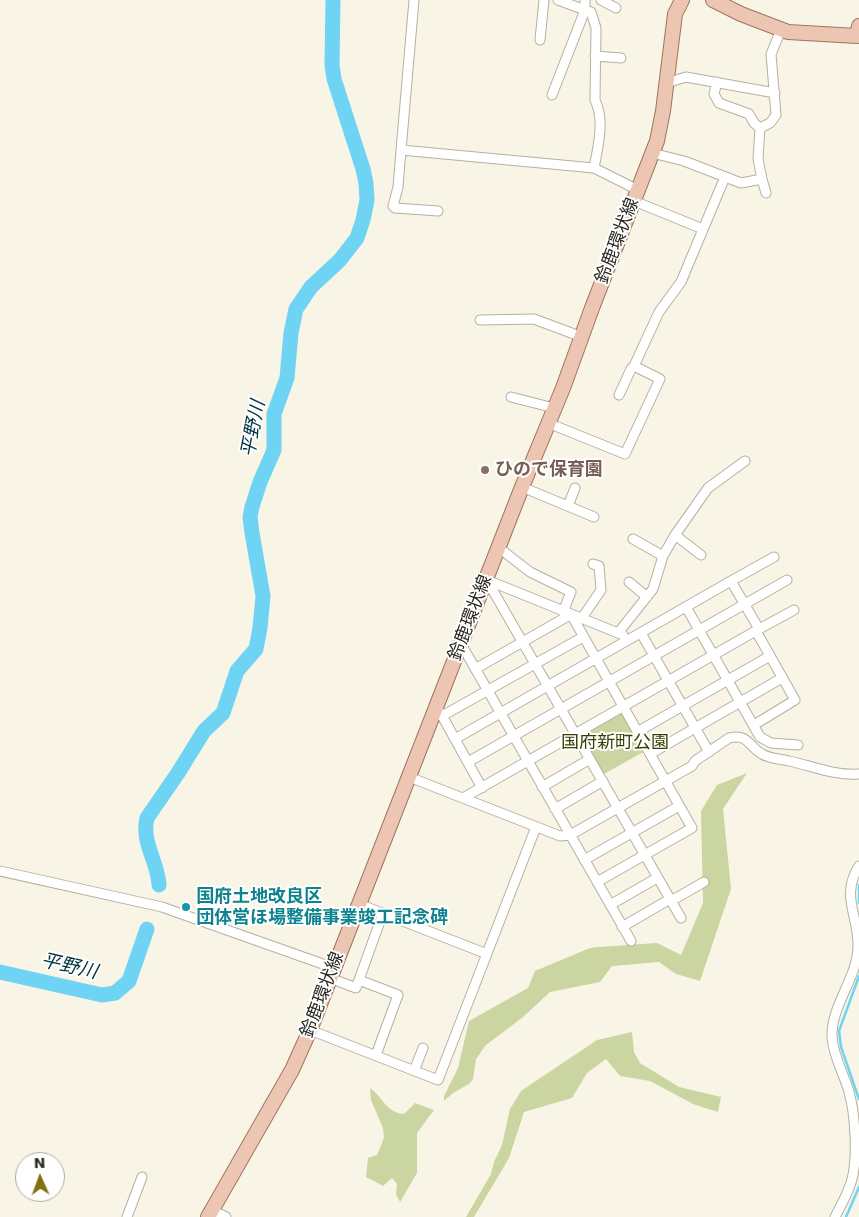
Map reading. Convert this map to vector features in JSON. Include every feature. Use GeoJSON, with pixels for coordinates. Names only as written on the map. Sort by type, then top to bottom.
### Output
{"type":"FeatureCollection","features":[{"type":"Feature","properties":{"kind":"main road","name":"鈴鹿環状線"},"geometry":{"type":"LineString","coordinates":[[210,1213],[292,1070],[310,1030],[409,777],[439,712],[460,645],[487,581],[498,547],[582,337],[657,141],[663,111],[675,14],[682,0]]}},
{"type":"Feature","properties":{"kind":"main road"},"geometry":{"type":"LineString","coordinates":[[713,0],[741,14],[781,30],[798,33],[857,36],[859,26]]}},
{"type":"Feature","properties":{"kind":"street"},"geometry":{"type":"LineString","coordinates":[[414,0],[398,187],[393,206],[395,208],[438,212]]}},
{"type":"Feature","properties":{"kind":"street"},"geometry":{"type":"LineString","coordinates":[[540,40],[544,0]]}},
{"type":"Feature","properties":{"kind":"street"},"geometry":{"type":"LineString","coordinates":[[558,0],[591,12],[596,28],[595,100],[598,105],[600,122],[599,144],[594,168]]}},
{"type":"Feature","properties":{"kind":"street"},"geometry":{"type":"LineString","coordinates":[[552,95],[585,10],[585,0]]}},
{"type":"Feature","properties":{"kind":"street"},"geometry":{"type":"LineString","coordinates":[[600,0],[616,8]]}},
{"type":"Feature","properties":{"kind":"street"},"geometry":{"type":"LineString","coordinates":[[760,128],[770,123],[776,115],[771,54],[781,30]]}},
{"type":"Feature","properties":{"kind":"street"},"geometry":{"type":"LineString","coordinates":[[595,56],[621,58]]}},
{"type":"Feature","properties":{"kind":"street"},"geometry":{"type":"LineString","coordinates":[[666,83],[685,77],[775,92]]}},
{"type":"Feature","properties":{"kind":"street"},"geometry":{"type":"LineString","coordinates":[[717,82],[714,94],[719,103],[749,114],[754,123],[760,128]]}},
{"type":"Feature","properties":{"kind":"street"},"geometry":{"type":"LineString","coordinates":[[760,128],[758,159],[766,193]]}},
{"type":"Feature","properties":{"kind":"street"},"geometry":{"type":"LineString","coordinates":[[401,150],[594,168],[636,196],[703,229]]}},
{"type":"Feature","properties":{"kind":"street"},"geometry":{"type":"LineString","coordinates":[[652,153],[684,161],[741,183],[762,179]]}},
{"type":"Feature","properties":{"kind":"street"},"geometry":{"type":"LineString","coordinates":[[619,395],[660,312],[682,282],[725,177]]}},
{"type":"Feature","properties":{"kind":"street"},"geometry":{"type":"LineString","coordinates":[[480,320],[534,319],[582,337]]}},
{"type":"Feature","properties":{"kind":"street"},"geometry":{"type":"LineString","coordinates":[[548,423],[625,454],[660,379],[634,366]]}},
{"type":"Feature","properties":{"kind":"street"},"geometry":{"type":"LineString","coordinates":[[511,397],[554,408]]}},
{"type":"Feature","properties":{"kind":"street"},"geometry":{"type":"LineString","coordinates":[[618,633],[647,597],[656,582],[663,556],[675,535],[708,488],[745,461]]}},
{"type":"Feature","properties":{"kind":"street"},"geometry":{"type":"LineString","coordinates":[[522,487],[594,517]]}},
{"type":"Feature","properties":{"kind":"street"},"geometry":{"type":"LineString","coordinates":[[568,506],[575,488]]}},
{"type":"Feature","properties":{"kind":"street"},"geometry":{"type":"LineString","coordinates":[[675,535],[701,555]]}},
{"type":"Feature","properties":{"kind":"street"},"geometry":{"type":"LineString","coordinates":[[633,539],[663,556]]}},
{"type":"Feature","properties":{"kind":"street"},"geometry":{"type":"LineString","coordinates":[[498,547],[530,572],[571,592],[568,614],[584,637],[692,828],[597,882]]}},
{"type":"Feature","properties":{"kind":"street"},"geometry":{"type":"LineString","coordinates":[[455,739],[774,557]]}},
{"type":"Feature","properties":{"kind":"street"},"geometry":{"type":"LineString","coordinates":[[582,618],[601,590],[599,566],[593,564]]}},
{"type":"Feature","properties":{"kind":"street"},"geometry":{"type":"LineString","coordinates":[[468,762],[787,580]]}},
{"type":"Feature","properties":{"kind":"street"},"geometry":{"type":"LineString","coordinates":[[487,581],[618,633],[637,635],[654,655],[709,752]]}},
{"type":"Feature","properties":{"kind":"street"},"geometry":{"type":"LineString","coordinates":[[487,581],[681,918]]}},
{"type":"Feature","properties":{"kind":"street"},"geometry":{"type":"LineString","coordinates":[[731,581],[795,700],[754,725]]}},
{"type":"Feature","properties":{"kind":"street"},"geometry":{"type":"LineString","coordinates":[[629,582],[647,597]]}},
{"type":"Feature","properties":{"kind":"street"},"geometry":{"type":"LineString","coordinates":[[686,607],[760,736],[766,741],[781,745],[798,745]]}},
{"type":"Feature","properties":{"kind":"street"},"geometry":{"type":"LineString","coordinates":[[463,798],[794,610]]}},
{"type":"Feature","properties":{"kind":"street"},"geometry":{"type":"LineString","coordinates":[[475,669],[568,614]]}},
{"type":"Feature","properties":{"kind":"street"},"geometry":{"type":"LineString","coordinates":[[482,788],[439,712],[488,692],[584,637]]}},
{"type":"Feature","properties":{"kind":"street"},"geometry":{"type":"LineString","coordinates":[[460,645],[631,941]]}},
{"type":"Feature","properties":{"kind":"street"},"geometry":{"type":"LineString","coordinates":[[638,732],[770,656]]}},
{"type":"Feature","properties":{"kind":"street"},"geometry":{"type":"LineString","coordinates":[[650,754],[782,678]]}},
{"type":"Feature","properties":{"kind":"street"},"geometry":{"type":"LineString","coordinates":[[409,777],[560,836],[570,836],[692,766],[695,761],[729,738],[742,737],[762,754],[774,758],[841,774],[859,774]]}},
{"type":"Feature","properties":{"kind":"street"},"geometry":{"type":"LineString","coordinates":[[542,787],[590,759]]}},
{"type":"Feature","properties":{"kind":"street"},"geometry":{"type":"LineString","coordinates":[[555,809],[603,781]]}},
{"type":"Feature","properties":{"kind":"street"},"geometry":{"type":"LineString","coordinates":[[584,860],[679,806]]}},
{"type":"Feature","properties":{"kind":"street"},"geometry":{"type":"LineString","coordinates":[[310,1030],[438,1080],[536,827]]}},
{"type":"Feature","properties":{"kind":"street"},"geometry":{"type":"LineString","coordinates":[[835,1217],[853,1177],[853,1105],[832,1038],[834,1018],[858,956],[856,920],[850,898],[853,878],[859,866]]}},
{"type":"Feature","properties":{"kind":"street"},"geometry":{"type":"LineString","coordinates":[[0,871],[162,907],[332,973],[356,988],[383,913]]}},
{"type":"Feature","properties":{"kind":"street"},"geometry":{"type":"LineString","coordinates":[[610,905],[657,878]]}},
{"type":"Feature","properties":{"kind":"street"},"geometry":{"type":"LineString","coordinates":[[622,927],[704,882]]}},
{"type":"Feature","properties":{"kind":"street"},"geometry":{"type":"LineString","coordinates":[[359,904],[487,954]]}},
{"type":"Feature","properties":{"kind":"street"},"geometry":{"type":"LineString","coordinates":[[359,980],[398,995],[376,1055]]}},
{"type":"Feature","properties":{"kind":"street"},"geometry":{"type":"LineString","coordinates":[[414,1071],[423,1048]]}},
{"type":"Feature","properties":{"kind":"street"},"geometry":{"type":"LineString","coordinates":[[127,1217],[142,1177]]}},
{"type":"Feature","properties":{"kind":"street"},"geometry":{"type":"LineString","coordinates":[[210,1213],[226,1217]]}},
{"type":"Feature","properties":{"kind":"green space","name":"国府新町公園"},"geometry":{"type":"Polygon","coordinates":[[[622,713],[625,714],[645,751],[604,774],[582,738],[583,735],[622,713]]]}},
{"type":"Feature","properties":{"kind":"green space"},"geometry":{"type":"Polygon","coordinates":[[[747,773],[723,809],[731,889],[700,981],[676,974],[659,962],[612,966],[600,982],[550,992],[523,1017],[486,1045],[476,1059],[473,1079],[469,1084],[453,1093],[444,1101],[444,1096],[458,1068],[469,1021],[528,988],[535,971],[590,948],[599,947],[657,943],[681,955],[703,903],[701,811],[717,785],[747,773]]]}},
{"type":"Feature","properties":{"kind":"green space"},"geometry":{"type":"Polygon","coordinates":[[[632,1032],[634,1052],[640,1063],[679,1087],[721,1097],[718,1112],[693,1104],[650,1081],[620,1076],[606,1059],[587,1073],[572,1098],[524,1112],[509,1158],[474,1217],[466,1217],[491,1174],[502,1145],[510,1109],[521,1091],[597,1040],[632,1032]]]}},
{"type":"Feature","properties":{"kind":"green space"},"geometry":{"type":"Polygon","coordinates":[[[370,1088],[389,1108],[398,1113],[404,1114],[415,1103],[434,1110],[417,1133],[417,1173],[400,1202],[396,1194],[397,1184],[392,1178],[383,1186],[366,1177],[368,1158],[377,1155],[384,1138],[383,1128],[371,1100],[370,1088]]]}},
{"type":"Feature","properties":{"kind":"waterway","name":"平野川"},"geometry":{"type":"LineString","coordinates":[[159,885],[146,835],[147,818],[204,731],[223,713],[237,671],[256,649],[263,596],[250,517],[260,482],[274,450],[274,414],[287,378],[291,333],[296,309],[311,287],[340,260],[357,238],[367,200],[363,169],[334,79],[332,65],[333,0]]}},
{"type":"Feature","properties":{"kind":"waterway"},"geometry":{"type":"LineString","coordinates":[[859,885],[859,903]]}},
{"type":"Feature","properties":{"kind":"waterway","name":"平野川"},"geometry":{"type":"LineString","coordinates":[[0,972],[102,995],[115,993],[129,981],[147,929]]}},
{"type":"Feature","properties":{"kind":"waterway"},"geometry":{"type":"LineString","coordinates":[[859,976],[839,1031],[841,1047],[859,1099]]}},
{"type":"Feature","properties":{"kind":"waterway"},"geometry":{"type":"LineString","coordinates":[[846,1217],[859,1187]]}},
{"type":"Feature","properties":{"kind":"place","name":"ひので保育園"},"geometry":{"type":"Point","coordinates":[485,470]}},
{"type":"Feature","properties":{"kind":"place","name":"国府土地改良区 団体営ほ場整備事業竣工記念碑"},"geometry":{"type":"Point","coordinates":[186,907]}}]}
